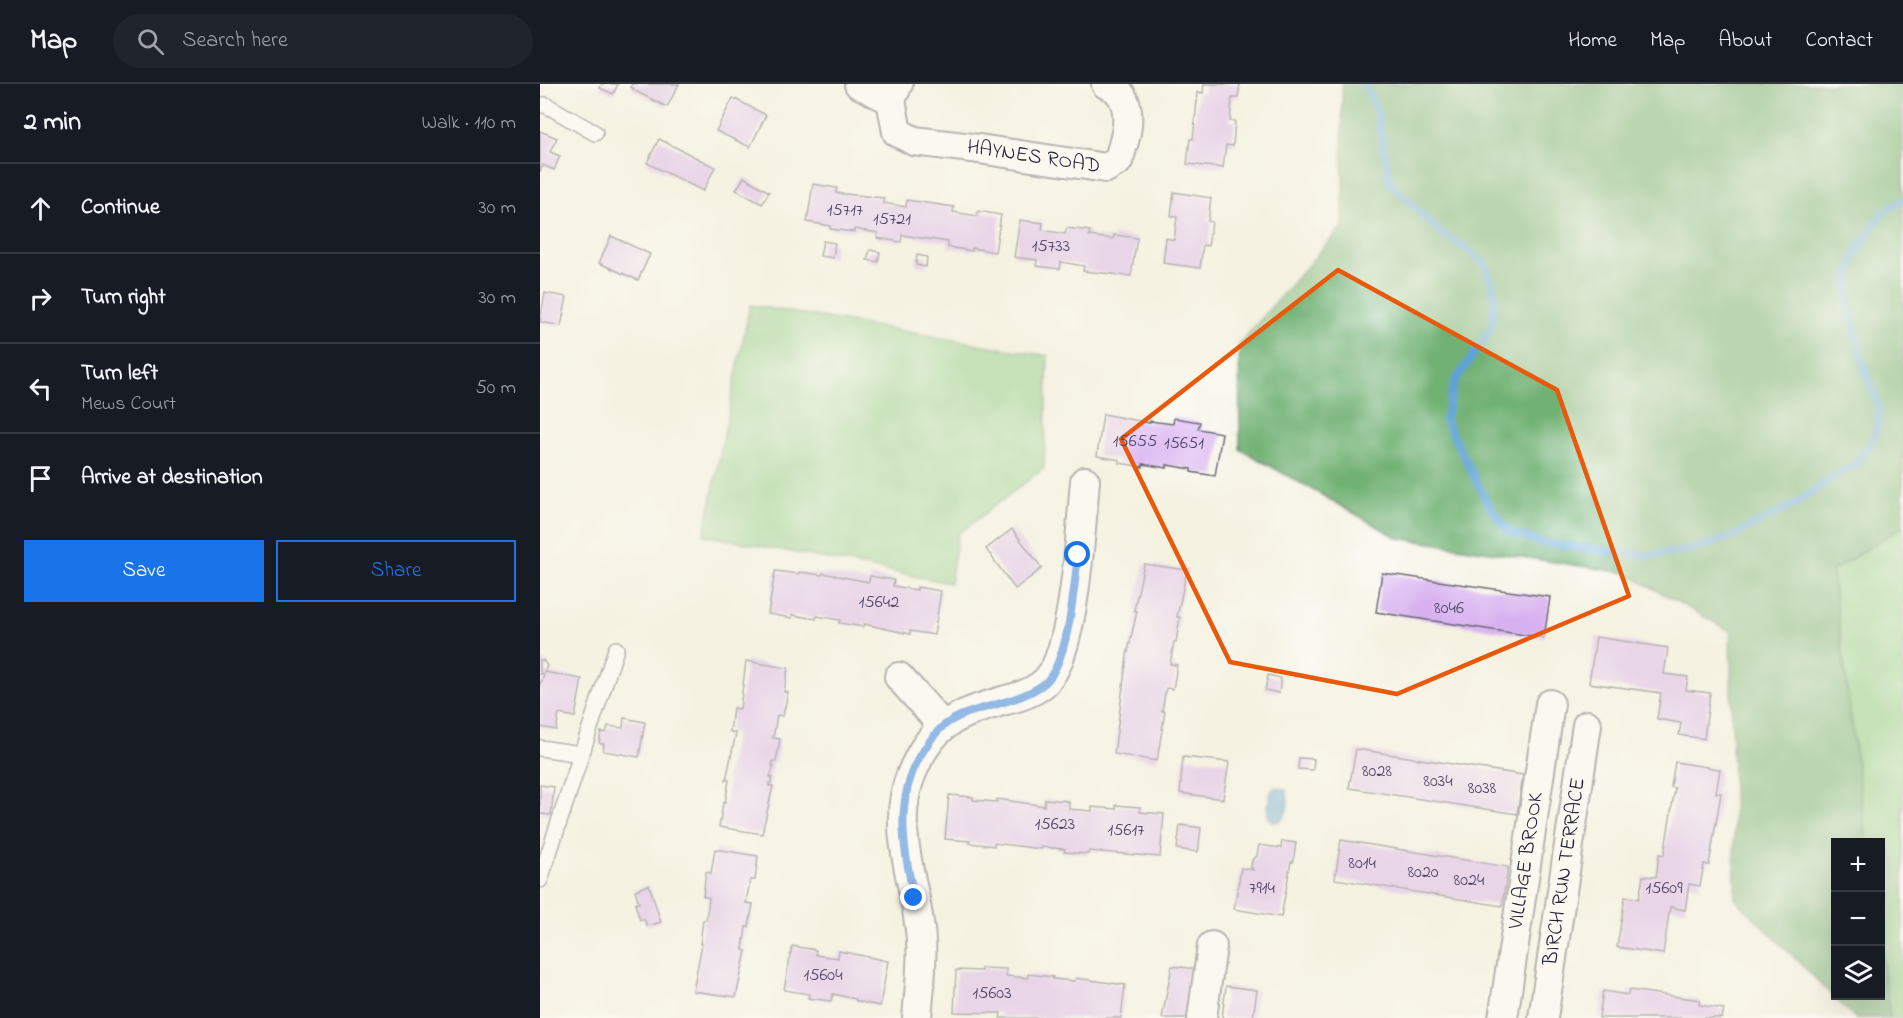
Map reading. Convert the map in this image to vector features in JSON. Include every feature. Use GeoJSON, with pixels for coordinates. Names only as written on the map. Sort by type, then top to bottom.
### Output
{"type":"FeatureCollection","features":[{"type":"Feature","properties":{"kind":"street","name":"HAYNES ROAD"},"geometry":{"type":"LineString","coordinates":[[859,84],[895,92],[897,132],[914,141],[1106,168],[1118,161],[1126,139],[1127,117],[1126,104],[1118,89],[1106,84]]}},
{"type":"Feature","properties":{"kind":"street"},"geometry":{"type":"LineString","coordinates":[[917,1018],[921,940],[906,859],[903,816],[910,776],[925,748],[942,725],[954,718],[1033,690],[1046,681],[1056,667],[1062,652],[1071,609],[1085,481]]}},
{"type":"Feature","properties":{"kind":"street"},"geometry":{"type":"LineString","coordinates":[[899,677],[942,725]]}},
{"type":"Feature","properties":{"kind":"street","name":"VILLAGE BROOK"},"geometry":{"type":"LineString","coordinates":[[1503,1018],[1550,704]]}},
{"type":"Feature","properties":{"kind":"street","name":"BIRCH RUN TERRACE"},"geometry":{"type":"LineString","coordinates":[[1543,1018],[1587,725]]}},
{"type":"Feature","properties":{"kind":"street"},"geometry":{"type":"LineString","coordinates":[[1202,1018],[1212,946]]}},
{"type":"Feature","properties":{"kind":"lane"},"geometry":{"type":"LineString","coordinates":[[540,105],[546,105],[595,133]]}},
{"type":"Feature","properties":{"kind":"lane"},"geometry":{"type":"LineString","coordinates":[[540,880],[616,649]]}},
{"type":"Feature","properties":{"kind":"lane"},"geometry":{"type":"LineString","coordinates":[[540,748],[581,754]]}},
{"type":"Feature","properties":{"kind":"highlighted area"},"geometry":{"type":"Polygon","coordinates":[[[1338,270],[1557,390],[1629,596],[1397,694],[1230,662],[1121,439],[1338,270]]]}},
{"type":"Feature","properties":{"kind":"green space"},"geometry":{"type":"Polygon","coordinates":[[[1342,84],[1903,84],[1903,526],[1832,571],[1866,838],[1831,838],[1831,994],[1735,899],[1730,631],[1625,573],[1398,538],[1240,449],[1239,344],[1343,225],[1342,84]]]}},
{"type":"Feature","properties":{"kind":"green space"},"geometry":{"type":"Polygon","coordinates":[[[750,305],[1048,356],[1044,468],[958,534],[950,583],[704,535],[750,305]]]}},
{"type":"Feature","properties":{"kind":"green space"},"geometry":{"type":"Polygon","coordinates":[[[1903,526],[1903,1018],[1890,1018],[1885,982],[1885,838],[1866,838],[1832,571],[1903,526]]]}},
{"type":"Feature","properties":{"kind":"green space"},"geometry":{"type":"Polygon","coordinates":[[[1885,979],[1890,1018],[1855,1018],[1837,1000],[1885,1000],[1885,979]]]}},
{"type":"Feature","properties":{"kind":"water"},"geometry":{"type":"Polygon","coordinates":[[[1277,787],[1286,790],[1288,801],[1286,812],[1281,820],[1271,822],[1268,815],[1268,802],[1272,790],[1277,787]]]}},
{"type":"Feature","properties":{"kind":"building"},"geometry":{"type":"Polygon","coordinates":[[[602,84],[618,84],[613,94],[600,88],[602,84]]]}},
{"type":"Feature","properties":{"kind":"building"},"geometry":{"type":"Polygon","coordinates":[[[632,84],[679,84],[667,107],[633,90],[634,88],[630,87],[632,84]]]}},
{"type":"Feature","properties":{"kind":"building"},"geometry":{"type":"Polygon","coordinates":[[[1204,84],[1240,84],[1238,98],[1232,98],[1230,121],[1235,121],[1233,146],[1226,145],[1223,168],[1187,164],[1190,139],[1193,139],[1198,92],[1203,93],[1204,84]]]}},
{"type":"Feature","properties":{"kind":"building"},"geometry":{"type":"Polygon","coordinates":[[[733,98],[766,115],[750,147],[716,131],[733,98]]]}},
{"type":"Feature","properties":{"kind":"building"},"geometry":{"type":"Polygon","coordinates":[[[540,131],[557,138],[550,152],[560,156],[554,170],[543,165],[540,172],[540,131]]]}},
{"type":"Feature","properties":{"kind":"building"},"geometry":{"type":"Polygon","coordinates":[[[659,139],[715,167],[703,191],[647,163],[659,139]]]}},
{"type":"Feature","properties":{"kind":"building"},"geometry":{"type":"Polygon","coordinates":[[[744,177],[769,192],[762,204],[736,190],[744,177]]]}},
{"type":"Feature","properties":{"kind":"building"},"geometry":{"type":"Polygon","coordinates":[[[813,184],[837,188],[836,193],[884,198],[883,203],[906,207],[907,200],[954,207],[953,212],[977,216],[978,211],[1001,215],[995,252],[948,247],[948,242],[902,235],[901,242],[877,238],[878,233],[854,229],[854,232],[830,229],[830,226],[807,222],[813,184]]]}},
{"type":"Feature","properties":{"kind":"building"},"geometry":{"type":"Polygon","coordinates":[[[1174,192],[1211,198],[1208,221],[1212,222],[1208,246],[1203,245],[1200,268],[1163,263],[1166,238],[1174,240],[1177,217],[1171,216],[1174,192]]]}},
{"type":"Feature","properties":{"kind":"building"},"geometry":{"type":"Polygon","coordinates":[[[1020,220],[1043,223],[1042,230],[1065,234],[1067,228],[1090,231],[1089,236],[1113,239],[1114,235],[1137,238],[1131,276],[1083,271],[1084,266],[1061,262],[1060,269],[1036,266],[1037,260],[1014,257],[1020,220]]]}},
{"type":"Feature","properties":{"kind":"building"},"geometry":{"type":"Polygon","coordinates":[[[611,236],[650,254],[638,280],[599,263],[611,236]]]}},
{"type":"Feature","properties":{"kind":"building"},"geometry":{"type":"Polygon","coordinates":[[[823,241],[835,243],[833,258],[820,256],[823,241]]]}},
{"type":"Feature","properties":{"kind":"building"},"geometry":{"type":"Polygon","coordinates":[[[870,250],[880,252],[878,262],[867,260],[870,250]]]}},
{"type":"Feature","properties":{"kind":"building"},"geometry":{"type":"Polygon","coordinates":[[[917,255],[927,257],[926,267],[916,265],[917,255]]]}},
{"type":"Feature","properties":{"kind":"building"},"geometry":{"type":"Polygon","coordinates":[[[545,293],[567,297],[561,326],[540,322],[545,293]]]}},
{"type":"Feature","properties":{"kind":"building"},"geometry":{"type":"Polygon","coordinates":[[[1103,414],[1150,423],[1150,421],[1173,424],[1174,418],[1200,422],[1198,429],[1222,433],[1215,476],[1167,465],[1167,468],[1143,464],[1143,467],[1097,456],[1103,414]]]}},
{"type":"Feature","properties":{"kind":"building"},"geometry":{"type":"Polygon","coordinates":[[[1012,529],[1042,568],[1015,589],[986,549],[1012,529]]]}},
{"type":"Feature","properties":{"kind":"building"},"geometry":{"type":"Polygon","coordinates":[[[1144,564],[1187,570],[1177,617],[1180,617],[1176,642],[1174,642],[1170,664],[1177,665],[1173,689],[1166,688],[1162,711],[1165,711],[1157,761],[1114,754],[1127,656],[1137,611],[1134,610],[1144,564]]]}},
{"type":"Feature","properties":{"kind":"building"},"geometry":{"type":"Polygon","coordinates":[[[775,571],[822,575],[823,573],[869,582],[870,576],[894,580],[893,586],[941,591],[934,635],[910,631],[910,634],[864,624],[863,627],[817,616],[816,619],[768,614],[775,571]]]}},
{"type":"Feature","properties":{"kind":"building"},"geometry":{"type":"Polygon","coordinates":[[[1382,573],[1550,597],[1544,638],[1376,612],[1382,573]]]}},
{"type":"Feature","properties":{"kind":"building"},"geometry":{"type":"Polygon","coordinates":[[[1596,637],[1668,648],[1664,674],[1688,677],[1686,690],[1710,693],[1704,739],[1679,735],[1681,723],[1657,719],[1661,693],[1589,683],[1596,637]]]}},
{"type":"Feature","properties":{"kind":"building"},"geometry":{"type":"Polygon","coordinates":[[[540,660],[543,660],[547,666],[544,672],[582,679],[575,717],[559,714],[556,730],[540,727],[540,682],[542,682],[544,673],[540,674],[540,660]]]}},
{"type":"Feature","properties":{"kind":"building"},"geometry":{"type":"Polygon","coordinates":[[[746,661],[788,668],[784,692],[788,692],[783,716],[777,715],[773,738],[780,739],[776,762],[773,761],[772,766],[774,766],[769,786],[773,786],[762,834],[719,827],[736,733],[730,732],[733,708],[740,709],[746,661]]]}},
{"type":"Feature","properties":{"kind":"building"},"geometry":{"type":"Polygon","coordinates":[[[1268,675],[1281,678],[1279,693],[1265,690],[1268,675]]]}},
{"type":"Feature","properties":{"kind":"building"},"geometry":{"type":"Polygon","coordinates":[[[624,718],[645,722],[639,757],[603,751],[604,744],[599,743],[601,732],[606,733],[608,726],[623,728],[624,718]]]}},
{"type":"Feature","properties":{"kind":"building"},"geometry":{"type":"Polygon","coordinates":[[[1356,749],[1523,775],[1517,814],[1349,788],[1356,749]]]}},
{"type":"Feature","properties":{"kind":"building"},"geometry":{"type":"Polygon","coordinates":[[[1183,757],[1229,762],[1223,799],[1180,793],[1183,757]]]}},
{"type":"Feature","properties":{"kind":"building"},"geometry":{"type":"Polygon","coordinates":[[[1299,758],[1314,759],[1313,770],[1298,769],[1299,758]]]}},
{"type":"Feature","properties":{"kind":"building"},"geometry":{"type":"Polygon","coordinates":[[[1675,762],[1720,769],[1716,793],[1721,793],[1709,865],[1704,864],[1700,886],[1689,884],[1685,910],[1670,907],[1663,954],[1617,947],[1625,897],[1639,899],[1643,876],[1656,877],[1659,854],[1664,855],[1675,788],[1671,787],[1675,762]]]}},
{"type":"Feature","properties":{"kind":"building"},"geometry":{"type":"Polygon","coordinates":[[[540,785],[554,787],[551,815],[540,814],[540,785]]]}},
{"type":"Feature","properties":{"kind":"building"},"geometry":{"type":"Polygon","coordinates":[[[949,795],[973,797],[973,800],[997,802],[997,799],[1044,806],[1045,799],[1069,801],[1069,809],[1092,811],[1092,807],[1116,809],[1116,805],[1140,807],[1140,812],[1164,814],[1160,857],[1089,851],[1088,854],[1064,852],[1065,849],[1041,847],[1041,849],[994,843],[994,846],[945,839],[949,795]]]}},
{"type":"Feature","properties":{"kind":"building"},"geometry":{"type":"Polygon","coordinates":[[[1180,825],[1201,828],[1198,852],[1177,849],[1180,825]]]}},
{"type":"Feature","properties":{"kind":"building"},"geometry":{"type":"Polygon","coordinates":[[[1341,840],[1508,867],[1502,906],[1335,879],[1341,840]]]}},
{"type":"Feature","properties":{"kind":"building"},"geometry":{"type":"Polygon","coordinates":[[[1282,841],[1296,843],[1281,917],[1234,909],[1241,868],[1253,870],[1252,860],[1257,856],[1259,845],[1281,848],[1282,841]]]}},
{"type":"Feature","properties":{"kind":"building"},"geometry":{"type":"Polygon","coordinates":[[[715,849],[758,856],[755,880],[750,880],[746,903],[753,904],[749,927],[746,927],[743,950],[746,951],[736,997],[693,991],[702,944],[700,944],[703,920],[706,920],[709,898],[703,896],[706,872],[711,873],[715,849]]]}},
{"type":"Feature","properties":{"kind":"building"},"geometry":{"type":"Polygon","coordinates":[[[649,885],[661,922],[647,926],[644,919],[640,920],[635,904],[639,903],[635,890],[649,885]]]}},
{"type":"Feature","properties":{"kind":"building"},"geometry":{"type":"Polygon","coordinates":[[[792,946],[816,950],[816,955],[838,958],[839,951],[888,961],[880,1006],[833,994],[831,1001],[808,998],[809,994],[784,990],[792,946]]]}},
{"type":"Feature","properties":{"kind":"building"},"geometry":{"type":"Polygon","coordinates":[[[1172,966],[1196,969],[1195,1018],[1162,1018],[1172,966]]]}},
{"type":"Feature","properties":{"kind":"building"},"geometry":{"type":"Polygon","coordinates":[[[981,968],[1006,969],[1006,976],[1028,978],[1028,974],[1053,977],[1053,979],[1075,981],[1076,978],[1125,985],[1121,1018],[1000,1018],[1001,1013],[954,1012],[956,970],[981,971],[981,968]]]}},
{"type":"Feature","properties":{"kind":"building"},"geometry":{"type":"Polygon","coordinates":[[[1226,986],[1257,990],[1253,1018],[1222,1018],[1226,986]]]}},
{"type":"Feature","properties":{"kind":"building"},"geometry":{"type":"Polygon","coordinates":[[[1629,990],[1700,1000],[1699,1005],[1724,1009],[1722,1018],[1599,1018],[1603,991],[1628,995],[1629,990]]]}},
{"type":"Feature","properties":{"kind":"waterway"},"geometry":{"type":"LineString","coordinates":[[1363,84],[1377,113],[1390,183],[1442,234],[1464,247],[1485,264],[1493,287],[1494,307],[1491,329],[1454,383],[1445,420],[1488,504],[1509,532],[1543,543],[1646,556],[1691,550],[1731,537],[1795,504],[1833,477],[1855,465],[1872,441],[1878,423],[1878,405],[1864,367],[1848,305],[1848,277],[1858,249],[1881,214],[1903,200]]}},
{"type":"Feature","properties":{"kind":"route"},"geometry":{"type":"LineString","coordinates":[[914,898],[906,859],[903,816],[910,776],[930,739],[942,725],[954,718],[1033,690],[1046,681],[1056,667],[1062,652],[1071,609],[1078,555]]}}]}
